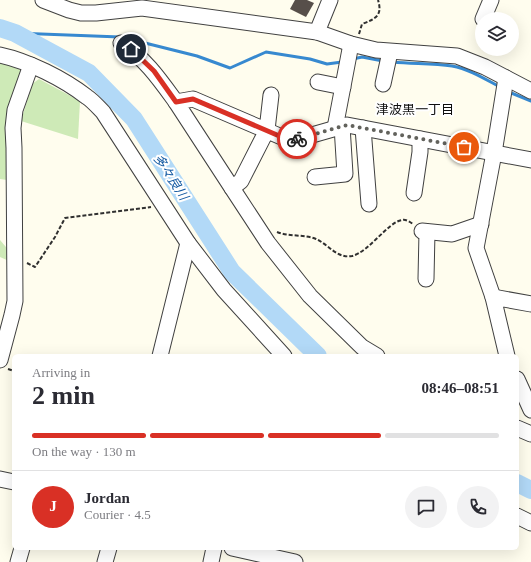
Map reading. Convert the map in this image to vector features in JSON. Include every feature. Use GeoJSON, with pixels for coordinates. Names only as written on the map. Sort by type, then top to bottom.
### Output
{"type":"FeatureCollection","features":[{"type":"Feature","properties":{"kind":"street"},"geometry":{"type":"LineString","coordinates":[[43,0],[81,13],[96,13],[146,4],[317,32],[354,45],[376,50],[457,56],[485,67],[531,91]]}},
{"type":"Feature","properties":{"kind":"street"},"geometry":{"type":"LineString","coordinates":[[317,32],[330,0]]}},
{"type":"Feature","properties":{"kind":"street"},"geometry":{"type":"LineString","coordinates":[[486,12],[491,0]]}},
{"type":"Feature","properties":{"kind":"street"},"geometry":{"type":"LineString","coordinates":[[121,43],[131,49],[154,71],[176,102],[268,243],[310,296],[362,347],[374,354]]}},
{"type":"Feature","properties":{"kind":"street"},"geometry":{"type":"LineString","coordinates":[[315,177],[345,174],[338,128],[343,87],[354,45]]}},
{"type":"Feature","properties":{"kind":"street"},"geometry":{"type":"LineString","coordinates":[[384,84],[390,52]]}},
{"type":"Feature","properties":{"kind":"street"},"geometry":{"type":"LineString","coordinates":[[0,55],[31,65],[72,86],[89,98],[103,112],[188,243],[224,290],[282,354]]}},
{"type":"Feature","properties":{"kind":"street"},"geometry":{"type":"LineString","coordinates":[[0,360],[12,315],[14,301],[15,179],[13,128],[15,110],[31,65]]}},
{"type":"Feature","properties":{"kind":"street"},"geometry":{"type":"LineString","coordinates":[[506,78],[494,153],[476,248],[492,297],[506,354]]}},
{"type":"Feature","properties":{"kind":"street"},"geometry":{"type":"LineString","coordinates":[[318,82],[343,87]]}},
{"type":"Feature","properties":{"kind":"street"},"geometry":{"type":"LineString","coordinates":[[232,188],[240,181],[267,130],[271,95]]}},
{"type":"Feature","properties":{"kind":"street"},"geometry":{"type":"LineString","coordinates":[[176,102],[193,99],[291,141],[347,125],[531,160]]}},
{"type":"Feature","properties":{"kind":"street"},"geometry":{"type":"LineString","coordinates":[[363,128],[369,204]]}},
{"type":"Feature","properties":{"kind":"street"},"geometry":{"type":"LineString","coordinates":[[414,193],[420,152],[420,139]]}},
{"type":"Feature","properties":{"kind":"street"},"geometry":{"type":"LineString","coordinates":[[426,280],[424,231],[452,234],[481,224]]}},
{"type":"Feature","properties":{"kind":"street"},"geometry":{"type":"LineString","coordinates":[[160,354],[188,243]]}},
{"type":"Feature","properties":{"kind":"street"},"geometry":{"type":"LineString","coordinates":[[492,297],[531,304]]}},
{"type":"Feature","properties":{"kind":"street"},"geometry":{"type":"LineString","coordinates":[[519,383],[531,410]]}},
{"type":"Feature","properties":{"kind":"street"},"geometry":{"type":"LineString","coordinates":[[519,429],[531,434]]}},
{"type":"Feature","properties":{"kind":"street"},"geometry":{"type":"LineString","coordinates":[[0,479],[12,482]]}},
{"type":"Feature","properties":{"kind":"street"},"geometry":{"type":"LineString","coordinates":[[519,517],[531,523]]}},
{"type":"Feature","properties":{"kind":"street"},"geometry":{"type":"LineString","coordinates":[[18,562],[21,550]]}},
{"type":"Feature","properties":{"kind":"street"},"geometry":{"type":"LineString","coordinates":[[105,562],[108,550]]}},
{"type":"Feature","properties":{"kind":"street"},"geometry":{"type":"LineString","coordinates":[[211,562],[214,550]]}},
{"type":"Feature","properties":{"kind":"street"},"geometry":{"type":"LineString","coordinates":[[245,550],[290,557]]}},
{"type":"Feature","properties":{"kind":"path"},"geometry":{"type":"LineString","coordinates":[[354,45],[362,24],[371,20],[380,13],[378,0]]}},
{"type":"Feature","properties":{"kind":"path"},"geometry":{"type":"LineString","coordinates":[[14,256],[35,267],[65,218],[164,206]]}},
{"type":"Feature","properties":{"kind":"path"},"geometry":{"type":"LineString","coordinates":[[258,228],[281,234],[308,237],[317,240],[333,251],[344,256],[352,256],[364,250],[394,223],[402,220],[409,221],[424,231]]}},
{"type":"Feature","properties":{"kind":"green space"},"geometry":{"type":"Polygon","coordinates":[[[0,62],[24,71],[7,180],[0,179],[0,62]]]}},
{"type":"Feature","properties":{"kind":"green space"},"geometry":{"type":"Polygon","coordinates":[[[39,79],[80,101],[78,139],[21,121],[32,84],[39,79]]]}},
{"type":"Feature","properties":{"kind":"green space"},"geometry":{"type":"Polygon","coordinates":[[[0,240],[11,253],[9,261],[0,257],[0,240]]]}},
{"type":"Feature","properties":{"kind":"building"},"geometry":{"type":"Polygon","coordinates":[[[295,0],[307,0],[314,3],[306,17],[290,9],[295,0]]]}},
{"type":"Feature","properties":{"kind":"waterway","name":"多々良川"},"geometry":{"type":"LineString","coordinates":[[0,28],[15,33],[89,73],[134,119],[232,272],[316,354]]}},
{"type":"Feature","properties":{"kind":"waterway"},"geometry":{"type":"LineString","coordinates":[[15,33],[120,37]]}},
{"type":"Feature","properties":{"kind":"waterway"},"geometry":{"type":"LineString","coordinates":[[125,38],[197,56],[230,68],[266,52],[310,59],[327,64],[342,62]]}},
{"type":"Feature","properties":{"kind":"waterway"},"geometry":{"type":"LineString","coordinates":[[353,59],[362,57],[383,61]]}},
{"type":"Feature","properties":{"kind":"waterway"},"geometry":{"type":"LineString","coordinates":[[393,62],[437,64],[458,67],[465,69],[500,87]]}},
{"type":"Feature","properties":{"kind":"waterway"},"geometry":{"type":"LineString","coordinates":[[509,92],[531,101]]}},
{"type":"Feature","properties":{"kind":"waterway","name":"多々良川"},"geometry":{"type":"LineString","coordinates":[[519,484],[531,490]]}},
{"type":"Feature","properties":{"kind":"way so far"},"geometry":{"type":"LineString","coordinates":[[297,139],[347,125],[464,147]]}},
{"type":"Feature","properties":{"kind":"district","name":"津波黒一丁目"},"geometry":{"type":"Point","coordinates":[415,109]}},
{"type":"Feature","properties":{"kind":"route"},"geometry":{"type":"LineString","coordinates":[[131,49],[154,71],[176,102],[193,99],[291,141],[297,139]]}}]}
